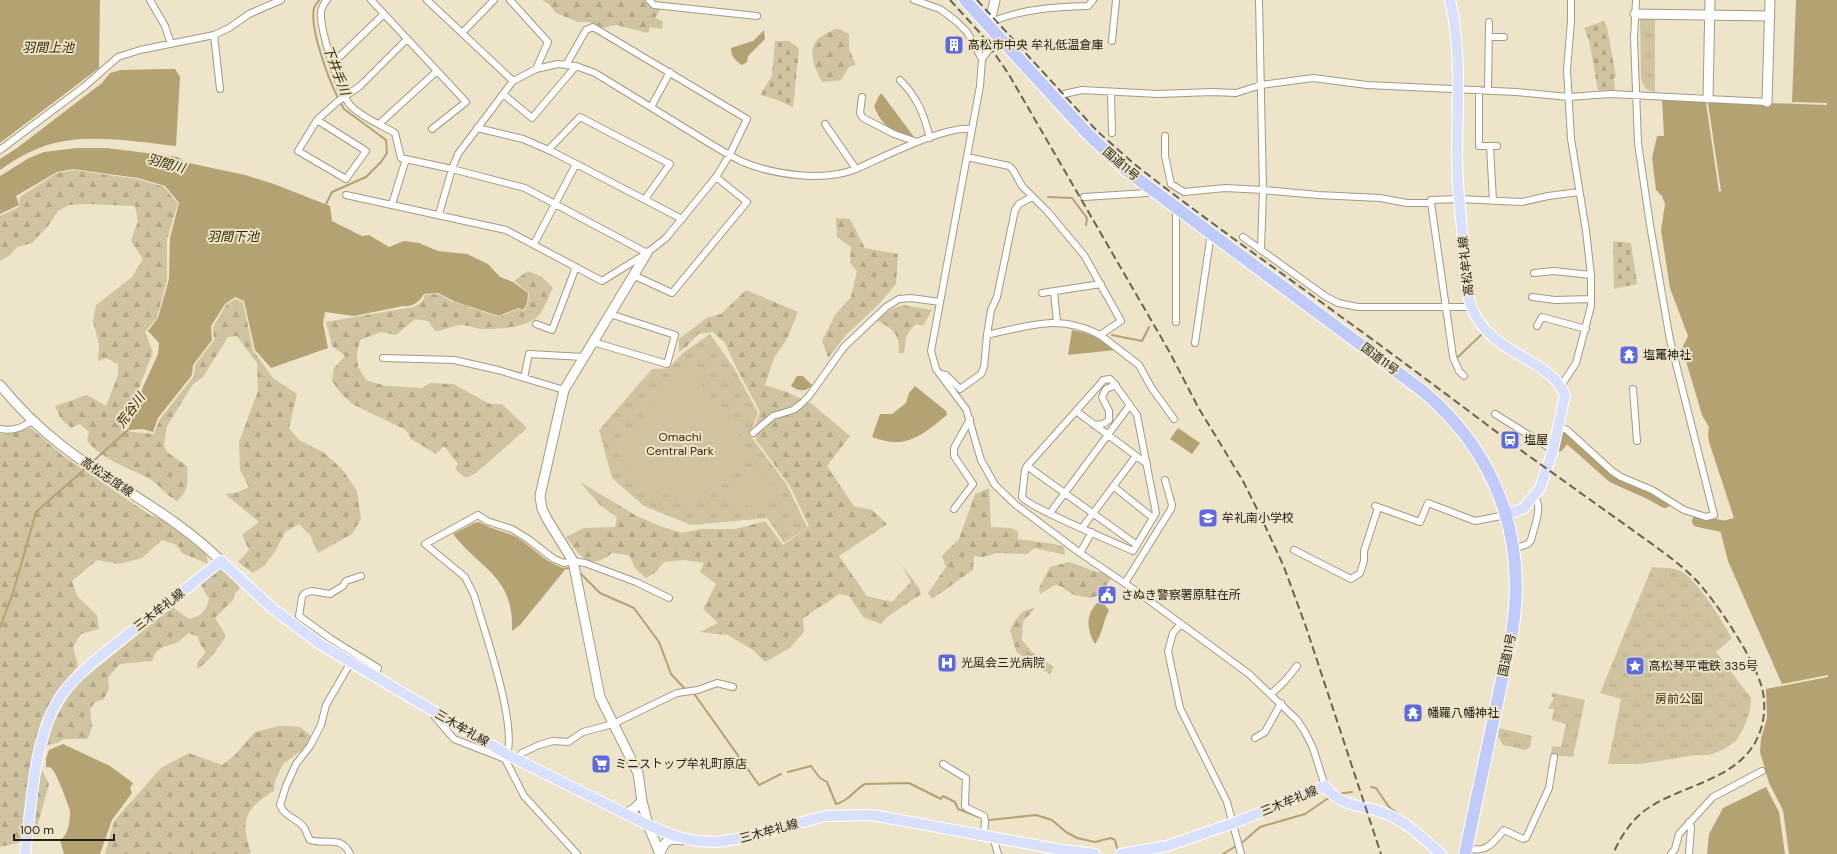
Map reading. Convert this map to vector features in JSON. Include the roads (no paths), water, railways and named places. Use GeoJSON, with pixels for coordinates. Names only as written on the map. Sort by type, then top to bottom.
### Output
{"type":"FeatureCollection","features":[{"type":"Feature","properties":{"kind":"highway","name":"国道11号"},"geometry":{"type":"LineString","coordinates":[[964,0],[990,24],[999,37],[1107,153],[1151,189],[1424,392],[1442,407],[1457,424],[1482,460],[1495,485],[1506,515],[1517,574],[1515,614],[1465,851]]}},
{"type":"Feature","properties":{"kind":"main road","name":"高松牟礼線"},"geometry":{"type":"LineString","coordinates":[[1450,0],[1458,51],[1457,160],[1459,199],[1466,281],[1471,307],[1476,318],[1486,332],[1498,343],[1550,375],[1561,386]]}},
{"type":"Feature","properties":{"kind":"main road"},"geometry":{"type":"LineString","coordinates":[[1506,515],[1524,508],[1535,497],[1542,483],[1559,426],[1565,395],[1561,386]]}},
{"type":"Feature","properties":{"kind":"main road","name":"三木牟礼線"},"geometry":{"type":"LineString","coordinates":[[25,854],[39,751],[44,732],[62,694],[93,662],[221,561],[272,608],[295,626],[375,677],[510,758],[627,813],[648,825],[676,836],[696,841],[729,841],[825,816],[872,815],[1095,854]]}},
{"type":"Feature","properties":{"kind":"main road","name":"三木牟礼線"},"geometry":{"type":"LineString","coordinates":[[1121,854],[1167,846],[1331,792],[1342,801],[1361,808],[1388,814],[1407,824],[1442,854]]}},
{"type":"Feature","properties":{"kind":"street"},"geometry":{"type":"LineString","coordinates":[[150,0],[165,26],[172,44]]}},
{"type":"Feature","properties":{"kind":"street"},"geometry":{"type":"LineString","coordinates":[[0,150],[86,86],[118,58],[132,52],[214,35],[229,28],[249,14],[281,0]]}},
{"type":"Feature","properties":{"kind":"street"},"geometry":{"type":"LineString","coordinates":[[327,0],[323,6],[321,16],[341,99],[395,134],[401,158],[452,169],[525,188],[647,253]]}},
{"type":"Feature","properties":{"kind":"street"},"geometry":{"type":"LineString","coordinates":[[371,0],[466,102],[432,129]]}},
{"type":"Feature","properties":{"kind":"street"},"geometry":{"type":"LineString","coordinates":[[426,0],[513,81]]}},
{"type":"Feature","properties":{"kind":"street"},"geometry":{"type":"LineString","coordinates":[[462,33],[494,0]]}},
{"type":"Feature","properties":{"kind":"street"},"geometry":{"type":"LineString","coordinates":[[510,0],[548,42],[536,69]]}},
{"type":"Feature","properties":{"kind":"street"},"geometry":{"type":"LineString","coordinates":[[649,0],[654,5],[659,6],[757,16]]}},
{"type":"Feature","properties":{"kind":"street"},"geometry":{"type":"LineString","coordinates":[[914,0],[940,9],[956,21],[967,32],[982,59],[980,86],[931,351],[933,363],[960,400],[970,420],[981,460],[995,485],[1016,505],[1080,553],[1125,583],[1180,625],[1231,660],[1281,703],[1297,720],[1305,732],[1331,792]]}},
{"type":"Feature","properties":{"kind":"street"},"geometry":{"type":"LineString","coordinates":[[995,0],[990,24],[1035,10],[1051,7],[1088,6],[1093,0]]}},
{"type":"Feature","properties":{"kind":"street"},"geometry":{"type":"LineString","coordinates":[[1112,41],[1116,0]]}},
{"type":"Feature","properties":{"kind":"street"},"geometry":{"type":"LineString","coordinates":[[1259,0],[1263,190],[1261,250]]}},
{"type":"Feature","properties":{"kind":"street"},"geometry":{"type":"LineString","coordinates":[[1561,386],[1576,363],[1586,329],[1591,299],[1591,275],[1586,231],[1570,139],[1567,70],[1571,0]]}},
{"type":"Feature","properties":{"kind":"street"},"geometry":{"type":"LineString","coordinates":[[1559,426],[1568,430],[1612,471],[1621,477],[1652,490],[1684,510],[1706,517],[1714,515],[1670,340],[1660,291],[1638,143],[1636,0]]}},
{"type":"Feature","properties":{"kind":"street"},"geometry":{"type":"LineString","coordinates":[[1708,98],[1710,0]]}},
{"type":"Feature","properties":{"kind":"street"},"geometry":{"type":"LineString","coordinates":[[1056,98],[1064,94],[1082,90],[1158,94],[1212,92],[1236,93],[1260,85],[1313,78],[1367,85],[1488,90],[1569,97],[1611,94],[1766,102],[1770,0]]}},
{"type":"Feature","properties":{"kind":"street"},"geometry":{"type":"LineString","coordinates":[[333,63],[384,14]]}},
{"type":"Feature","properties":{"kind":"street"},"geometry":{"type":"LineString","coordinates":[[1635,14],[1770,16]]}},
{"type":"Feature","properties":{"kind":"street"},"geometry":{"type":"LineString","coordinates":[[1488,90],[1489,22]]}},
{"type":"Feature","properties":{"kind":"street"},"geometry":{"type":"LineString","coordinates":[[346,194],[506,230],[602,280],[647,253],[666,238],[716,177],[730,154],[747,119],[593,26],[586,30],[566,65]]}},
{"type":"Feature","properties":{"kind":"street"},"geometry":{"type":"LineString","coordinates":[[214,35],[220,89]]}},
{"type":"Feature","properties":{"kind":"street"},"geometry":{"type":"LineString","coordinates":[[982,59],[999,37]]}},
{"type":"Feature","properties":{"kind":"street"},"geometry":{"type":"LineString","coordinates":[[1489,37],[1504,37]]}},
{"type":"Feature","properties":{"kind":"street"},"geometry":{"type":"LineString","coordinates":[[317,120],[366,151],[346,179],[298,151],[317,120],[341,99],[360,86],[407,39]]}},
{"type":"Feature","properties":{"kind":"street"},"geometry":{"type":"LineString","coordinates":[[439,214],[458,154],[476,128],[513,81],[536,69],[558,64],[576,66],[595,73],[730,154],[750,164],[798,175],[832,175],[856,169],[917,142],[963,128],[972,129]]}},
{"type":"Feature","properties":{"kind":"street"},"geometry":{"type":"LineString","coordinates":[[503,94],[532,118],[576,66]]}},
{"type":"Feature","properties":{"kind":"street"},"geometry":{"type":"LineString","coordinates":[[379,124],[437,71]]}},
{"type":"Feature","properties":{"kind":"street"},"geometry":{"type":"LineString","coordinates":[[651,107],[670,72]]}},
{"type":"Feature","properties":{"kind":"street"},"geometry":{"type":"LineString","coordinates":[[900,80],[908,88],[922,109],[930,138]]}},
{"type":"Feature","properties":{"kind":"street"},"geometry":{"type":"LineString","coordinates":[[1479,90],[1479,146],[1497,146]]}},
{"type":"Feature","properties":{"kind":"street"},"geometry":{"type":"LineString","coordinates":[[1111,92],[1112,133]]}},
{"type":"Feature","properties":{"kind":"street"},"geometry":{"type":"LineString","coordinates":[[862,97],[860,113],[863,118],[894,134],[917,142]]}},
{"type":"Feature","properties":{"kind":"street"},"geometry":{"type":"LineString","coordinates":[[548,150],[580,117],[670,164],[644,199]]}},
{"type":"Feature","properties":{"kind":"street"},"geometry":{"type":"LineString","coordinates":[[825,124],[856,169]]}},
{"type":"Feature","properties":{"kind":"street"},"geometry":{"type":"LineString","coordinates":[[476,128],[523,139],[548,150],[682,219]]}},
{"type":"Feature","properties":{"kind":"street"},"geometry":{"type":"LineString","coordinates":[[1165,136],[1165,156],[1171,184],[1184,192],[1225,188],[1380,198],[1407,203],[1431,203],[1431,200],[1459,199],[1522,202],[1548,196],[1579,192]]}},
{"type":"Feature","properties":{"kind":"street"},"geometry":{"type":"LineString","coordinates":[[1490,146],[1493,201]]}},
{"type":"Feature","properties":{"kind":"street"},"geometry":{"type":"LineString","coordinates":[[967,157],[1008,166],[1013,170],[1018,181],[1047,211],[1084,255],[1121,321],[1100,335]]}},
{"type":"Feature","properties":{"kind":"street"},"geometry":{"type":"LineString","coordinates":[[392,204],[406,159]]}},
{"type":"Feature","properties":{"kind":"street"},"geometry":{"type":"LineString","coordinates":[[534,244],[554,203],[576,164]]}},
{"type":"Feature","properties":{"kind":"street"},"geometry":{"type":"LineString","coordinates":[[633,275],[672,293],[746,202],[716,177]]}},
{"type":"Feature","properties":{"kind":"street"},"geometry":{"type":"LineString","coordinates":[[1084,197],[1147,192],[1151,189]]}},
{"type":"Feature","properties":{"kind":"street"},"geometry":{"type":"LineString","coordinates":[[940,374],[946,375],[960,388],[981,374],[984,367],[991,310],[997,297],[1015,210],[1019,204],[1032,197]]}},
{"type":"Feature","properties":{"kind":"street"},"geometry":{"type":"LineString","coordinates":[[1431,203],[1453,357],[1459,371],[1464,376]]}},
{"type":"Feature","properties":{"kind":"street"},"geometry":{"type":"LineString","coordinates":[[1174,206],[1176,213],[1176,322]]}},
{"type":"Feature","properties":{"kind":"street"},"geometry":{"type":"LineString","coordinates":[[1195,343],[1211,233]]}},
{"type":"Feature","properties":{"kind":"street"},"geometry":{"type":"LineString","coordinates":[[1244,237],[1324,296],[1338,303],[1358,307],[1471,307]]}},
{"type":"Feature","properties":{"kind":"street"},"geometry":{"type":"LineString","coordinates":[[647,253],[564,390],[540,496],[542,509],[573,561],[600,697],[638,773],[642,801],[648,825],[660,854]]}},
{"type":"Feature","properties":{"kind":"street"},"geometry":{"type":"LineString","coordinates":[[536,324],[552,330],[576,266]]}},
{"type":"Feature","properties":{"kind":"street"},"geometry":{"type":"LineString","coordinates":[[1534,273],[1554,271],[1591,275]]}},
{"type":"Feature","properties":{"kind":"street"},"geometry":{"type":"LineString","coordinates":[[1042,294],[1101,284]]}},
{"type":"Feature","properties":{"kind":"street"},"geometry":{"type":"LineString","coordinates":[[1054,292],[1057,322]]}},
{"type":"Feature","properties":{"kind":"street"},"geometry":{"type":"LineString","coordinates":[[1532,296],[1555,300],[1591,299]]}},
{"type":"Feature","properties":{"kind":"street"},"geometry":{"type":"LineString","coordinates":[[753,434],[773,416],[793,410],[801,404],[809,396],[844,347],[886,307],[899,299],[910,298],[940,302]]}},
{"type":"Feature","properties":{"kind":"street"},"geometry":{"type":"LineString","coordinates":[[593,342],[667,364],[675,335],[610,314]]}},
{"type":"Feature","properties":{"kind":"street"},"geometry":{"type":"LineString","coordinates":[[1537,326],[1542,317],[1586,329]]}},
{"type":"Feature","properties":{"kind":"street"},"geometry":{"type":"LineString","coordinates":[[987,335],[1049,322],[1086,327],[1100,335],[1139,365],[1151,387],[1174,419]]}},
{"type":"Feature","properties":{"kind":"street"},"geometry":{"type":"LineString","coordinates":[[524,378],[529,354],[584,357]]}},
{"type":"Feature","properties":{"kind":"street"},"geometry":{"type":"LineString","coordinates":[[383,358],[454,360],[564,390]]}},
{"type":"Feature","properties":{"kind":"street"},"geometry":{"type":"LineString","coordinates":[[1110,379],[1130,405],[1137,415],[1156,513],[1134,551],[1027,502],[1022,497],[1027,466],[1103,380],[1110,379]]}},
{"type":"Feature","properties":{"kind":"street","name":"高松志度線"},"geometry":{"type":"LineString","coordinates":[[0,385],[33,421],[61,445],[189,532],[221,561]]}},
{"type":"Feature","properties":{"kind":"street"},"geometry":{"type":"LineString","coordinates":[[1094,425],[1106,423],[1109,420],[1109,411],[1102,397],[1106,389],[1116,385]]}},
{"type":"Feature","properties":{"kind":"street"},"geometry":{"type":"LineString","coordinates":[[1633,389],[1637,441]]}},
{"type":"Feature","properties":{"kind":"street"},"geometry":{"type":"LineString","coordinates":[[1050,513],[1130,405]]}},
{"type":"Feature","properties":{"kind":"street"},"geometry":{"type":"LineString","coordinates":[[1076,411],[1147,464]]}},
{"type":"Feature","properties":{"kind":"street"},"geometry":{"type":"LineString","coordinates":[[1495,414],[1553,450]]}},
{"type":"Feature","properties":{"kind":"street"},"geometry":{"type":"LineString","coordinates":[[954,509],[973,484],[954,456],[954,448],[970,420]]}},
{"type":"Feature","properties":{"kind":"street"},"geometry":{"type":"LineString","coordinates":[[0,429],[7,431],[20,429],[33,421]]}},
{"type":"Feature","properties":{"kind":"street"},"geometry":{"type":"LineString","coordinates":[[1082,528],[1136,456]]}},
{"type":"Feature","properties":{"kind":"street"},"geometry":{"type":"LineString","coordinates":[[1027,466],[1137,545]]}},
{"type":"Feature","properties":{"kind":"street"},"geometry":{"type":"LineString","coordinates":[[1125,583],[1171,509],[1172,505],[1165,480]]}},
{"type":"Feature","properties":{"kind":"street"},"geometry":{"type":"LineString","coordinates":[[1113,486],[1153,518]]}},
{"type":"Feature","properties":{"kind":"street"},"geometry":{"type":"LineString","coordinates":[[1519,547],[1528,544],[1531,540],[1539,510],[1538,501],[1535,497]]}},
{"type":"Feature","properties":{"kind":"street"},"geometry":{"type":"LineString","coordinates":[[1294,550],[1351,579],[1360,573],[1364,561],[1364,551],[1376,507],[1420,522],[1428,503],[1475,522],[1506,515]]}},
{"type":"Feature","properties":{"kind":"street"},"geometry":{"type":"LineString","coordinates":[[577,854],[524,796],[510,767],[507,716],[474,595],[465,577],[425,544],[478,515],[487,521],[512,529],[554,558],[564,563],[573,561],[585,563],[636,582],[669,598]]}},
{"type":"Feature","properties":{"kind":"street"},"geometry":{"type":"LineString","coordinates":[[1080,553],[1092,532]]}},
{"type":"Feature","properties":{"kind":"street"},"geometry":{"type":"LineString","coordinates":[[361,576],[346,581],[343,586],[330,594],[312,591],[304,593],[299,616],[331,639],[378,668],[375,677]]}},
{"type":"Feature","properties":{"kind":"street"},"geometry":{"type":"LineString","coordinates":[[1180,625],[1173,633],[1168,651],[1180,708],[1224,795],[1234,823],[1242,854]]}},
{"type":"Feature","properties":{"kind":"street"},"geometry":{"type":"LineString","coordinates":[[350,854],[346,847],[340,842],[310,840],[307,837],[305,829],[282,811],[280,805],[286,786],[296,764],[310,746],[321,725],[326,705],[351,662]]}},
{"type":"Feature","properties":{"kind":"street"},"geometry":{"type":"LineString","coordinates":[[1271,694],[1284,682],[1297,666]]}},
{"type":"Feature","properties":{"kind":"street"},"geometry":{"type":"LineString","coordinates":[[510,758],[539,745],[553,741],[568,742],[587,731],[613,724],[677,693],[698,690],[717,684],[733,687]]}},
{"type":"Feature","properties":{"kind":"street"},"geometry":{"type":"LineString","coordinates":[[1255,738],[1265,732],[1281,703]]}},
{"type":"Feature","properties":{"kind":"street"},"geometry":{"type":"LineString","coordinates":[[1465,851],[1485,849],[1504,830],[1523,839],[1526,838],[1549,788],[1554,758]]}},
{"type":"Feature","properties":{"kind":"street"},"geometry":{"type":"LineString","coordinates":[[943,764],[966,778],[965,806],[984,816],[988,836],[998,854]]}},
{"type":"Feature","properties":{"kind":"street"},"geometry":{"type":"LineString","coordinates":[[1670,854],[1675,849],[1680,834],[1689,822],[1718,794],[1762,771]]}},
{"type":"Feature","properties":{"kind":"street"},"geometry":{"type":"LineString","coordinates":[[627,813],[634,809],[642,801]]}},
{"type":"Feature","properties":{"kind":"street"},"geometry":{"type":"LineString","coordinates":[[1689,822],[1691,827],[1689,854]]}},
{"type":"Feature","properties":{"kind":"street"},"geometry":{"type":"LineString","coordinates":[[660,854],[665,843],[669,840],[675,838],[689,842],[696,841]]}},
{"type":"Feature","properties":{"kind":"water","name":"羽間上池"},"geometry":{"type":"Polygon","coordinates":[[[0,0],[100,0],[99,68],[0,143],[0,0]]]}},
{"type":"Feature","properties":{"kind":"water"},"geometry":{"type":"Polygon","coordinates":[[[1796,0],[1837,0],[1837,854],[1789,854],[1783,810],[1769,783],[1760,752],[1761,739],[1767,718],[1766,689],[1828,677],[1828,675],[1782,684],[1728,561],[1720,530],[1721,526],[1718,522],[1734,518],[1709,442],[1709,427],[1702,415],[1683,351],[1683,346],[1688,336],[1670,288],[1661,230],[1665,204],[1662,196],[1656,190],[1652,158],[1657,136],[1664,136],[1662,99],[1702,101],[1706,103],[1719,192],[1721,191],[1708,103],[1710,101],[1827,105],[1827,103],[1792,102],[1796,0]]]}},
{"type":"Feature","properties":{"kind":"water"},"geometry":{"type":"Polygon","coordinates":[[[764,30],[765,39],[748,56],[747,62],[742,65],[737,62],[732,54],[731,48],[753,41],[764,30]]]}},
{"type":"Feature","properties":{"kind":"water"},"geometry":{"type":"Polygon","coordinates":[[[175,69],[180,77],[176,146],[103,139],[66,141],[48,145],[32,151],[0,170],[0,159],[17,148],[102,83],[110,73],[121,70],[175,69]]]}},
{"type":"Feature","properties":{"kind":"water"},"geometry":{"type":"Polygon","coordinates":[[[880,94],[882,94],[914,137],[913,139],[889,127],[877,114],[874,106],[880,94]]]}},
{"type":"Feature","properties":{"kind":"water","name":"羽間下池"},"geometry":{"type":"Polygon","coordinates":[[[77,148],[107,148],[178,157],[184,162],[245,175],[274,184],[330,206],[332,221],[362,236],[369,235],[389,247],[404,241],[419,243],[438,251],[467,254],[488,264],[500,277],[513,282],[528,293],[527,304],[523,310],[518,308],[499,316],[456,302],[438,293],[424,294],[418,302],[410,306],[403,306],[354,316],[325,312],[323,323],[328,348],[271,368],[255,350],[244,301],[235,297],[225,304],[211,326],[212,340],[193,365],[192,375],[158,418],[153,432],[143,429],[128,430],[143,387],[158,354],[159,343],[148,331],[158,318],[169,279],[170,238],[179,203],[165,186],[138,178],[73,169],[57,172],[16,196],[19,205],[0,214],[0,176],[29,158],[44,152],[77,148]]]}},
{"type":"Feature","properties":{"kind":"water"},"geometry":{"type":"Polygon","coordinates":[[[1072,330],[1095,337],[1115,350],[1068,355],[1072,330]]]}},
{"type":"Feature","properties":{"kind":"water"},"geometry":{"type":"Polygon","coordinates":[[[797,376],[803,376],[812,385],[804,390],[791,386],[797,376]]]}},
{"type":"Feature","properties":{"kind":"water"},"geometry":{"type":"Polygon","coordinates":[[[915,386],[946,411],[947,415],[921,435],[912,439],[894,442],[884,441],[872,437],[880,414],[892,414],[906,403],[909,393],[915,386]]]}},
{"type":"Feature","properties":{"kind":"water"},"geometry":{"type":"Polygon","coordinates":[[[1178,428],[1200,443],[1192,454],[1170,439],[1178,428]]]}},
{"type":"Feature","properties":{"kind":"water"},"geometry":{"type":"Polygon","coordinates":[[[479,522],[516,537],[550,562],[563,568],[564,571],[520,625],[512,631],[508,598],[502,586],[453,534],[479,522]]]}},
{"type":"Feature","properties":{"kind":"water"},"geometry":{"type":"Polygon","coordinates":[[[1097,603],[1103,603],[1109,610],[1100,636],[1095,644],[1090,634],[1088,623],[1090,613],[1097,603]]]}},
{"type":"Feature","properties":{"kind":"water"},"geometry":{"type":"Polygon","coordinates":[[[63,744],[110,766],[133,783],[130,788],[132,793],[112,820],[100,854],[64,854],[60,840],[67,831],[70,811],[54,771],[46,767],[46,759],[49,750],[63,744]]]}},
{"type":"Feature","properties":{"kind":"water"},"geometry":{"type":"Polygon","coordinates":[[[1766,787],[1779,812],[1785,854],[1707,854],[1709,834],[1723,808],[1766,787]]]}},
{"type":"Feature","properties":{"kind":"waterway","name":"下井手川"},"geometry":{"type":"LineString","coordinates":[[319,0],[314,8],[314,28],[325,67],[338,98]]}},
{"type":"Feature","properties":{"kind":"waterway","name":"下井手川"},"geometry":{"type":"LineString","coordinates":[[325,206],[332,192],[366,177],[381,162],[387,153],[386,140],[344,109],[340,102]]}},
{"type":"Feature","properties":{"kind":"waterway"},"geometry":{"type":"LineString","coordinates":[[1048,197],[1072,198],[1087,218],[1086,225]]}},
{"type":"Feature","properties":{"kind":"waterway"},"geometry":{"type":"LineString","coordinates":[[1112,335],[1142,341],[1149,327]]}},
{"type":"Feature","properties":{"kind":"waterway"},"geometry":{"type":"LineString","coordinates":[[1458,357],[1483,333]]}},
{"type":"Feature","properties":{"kind":"waterway","name":"荒谷川"},"geometry":{"type":"LineString","coordinates":[[90,464],[129,429]]}},
{"type":"Feature","properties":{"kind":"waterway"},"geometry":{"type":"LineString","coordinates":[[1558,446],[1565,437],[1569,438],[1613,477],[1665,502]]}},
{"type":"Feature","properties":{"kind":"waterway","name":"荒谷川"},"geometry":{"type":"LineString","coordinates":[[0,627],[13,593],[36,512],[87,467]]}},
{"type":"Feature","properties":{"kind":"waterway"},"geometry":{"type":"LineString","coordinates":[[1698,521],[1721,526]]}},
{"type":"Feature","properties":{"kind":"waterway"},"geometry":{"type":"LineString","coordinates":[[562,569],[570,568]]}},
{"type":"Feature","properties":{"kind":"waterway"},"geometry":{"type":"LineString","coordinates":[[581,574],[600,593],[634,608],[659,642],[671,674],[686,690]]}},
{"type":"Feature","properties":{"kind":"waterway"},"geometry":{"type":"LineString","coordinates":[[695,695],[759,785],[781,774]]}},
{"type":"Feature","properties":{"kind":"waterway"},"geometry":{"type":"LineString","coordinates":[[788,772],[811,766],[820,778],[827,782],[836,804],[841,803],[865,784],[909,783],[941,799],[943,796],[955,802],[958,809],[979,817]]}},
{"type":"Feature","properties":{"kind":"waterway"},"geometry":{"type":"LineString","coordinates":[[1371,787],[1376,788],[1389,807],[1397,813]]}},
{"type":"Feature","properties":{"kind":"waterway"},"geometry":{"type":"LineString","coordinates":[[1338,794],[1352,792]]}},
{"type":"Feature","properties":{"kind":"waterway"},"geometry":{"type":"LineString","coordinates":[[1223,854],[1244,841],[1260,827],[1305,814],[1330,797]]}},
{"type":"Feature","properties":{"kind":"waterway"},"geometry":{"type":"LineString","coordinates":[[986,819],[989,820],[1036,815],[1052,820],[1066,832],[1077,838],[1095,842],[1111,838],[1115,840],[1117,848]]}},
{"type":"Feature","properties":{"kind":"railway"},"geometry":{"type":"LineString","coordinates":[[950,0],[981,34],[1008,73],[1169,351],[1198,407],[1243,481],[1284,567],[1306,627],[1381,854]]}},
{"type":"Feature","properties":{"kind":"railway"},"geometry":{"type":"LineString","coordinates":[[977,0],[1097,131],[1133,163],[1526,454],[1662,551],[1695,579],[1713,601],[1743,646],[1758,676],[1762,688],[1764,716],[1755,744],[1743,758],[1729,769],[1660,801],[1644,811],[1634,820],[1626,831],[1613,854]]}},
{"type":"Feature","properties":{"kind":"place","name":"高松市中央 牟礼低温倉庫"},"geometry":{"type":"Point","coordinates":[954,45]}},
{"type":"Feature","properties":{"kind":"place","name":"塩竃神社"},"geometry":{"type":"Point","coordinates":[1629,355]}},
{"type":"Feature","properties":{"kind":"place","name":"塩屋"},"geometry":{"type":"Point","coordinates":[1510,440]}},
{"type":"Feature","properties":{"kind":"place","name":"牟礼南小学校"},"geometry":{"type":"Point","coordinates":[1208,518]}},
{"type":"Feature","properties":{"kind":"place","name":"さぬき警察署原駐在所"},"geometry":{"type":"Point","coordinates":[1107,595]}},
{"type":"Feature","properties":{"kind":"place","name":"光風会三光病院"},"geometry":{"type":"Point","coordinates":[947,663]}},
{"type":"Feature","properties":{"kind":"place","name":"高松琴平電鉄 335号"},"geometry":{"type":"Point","coordinates":[1635,666]}},
{"type":"Feature","properties":{"kind":"place","name":"幡羅八幡神社"},"geometry":{"type":"Point","coordinates":[1413,713]}},
{"type":"Feature","properties":{"kind":"place","name":"ミニストップ牟礼町原店"},"geometry":{"type":"Point","coordinates":[601,764]}},
{"type":"Feature","properties":{"kind":"water label","name":"羽間川"},"geometry":{"type":"Point","coordinates":[166,163]}},
{"type":"Feature","properties":{"kind":"park label","name":"Omachi Central Park"},"geometry":{"type":"Point","coordinates":[680,444]}},
{"type":"Feature","properties":{"kind":"park label","name":"房前公園"},"geometry":{"type":"Point","coordinates":[1679,699]}}]}
